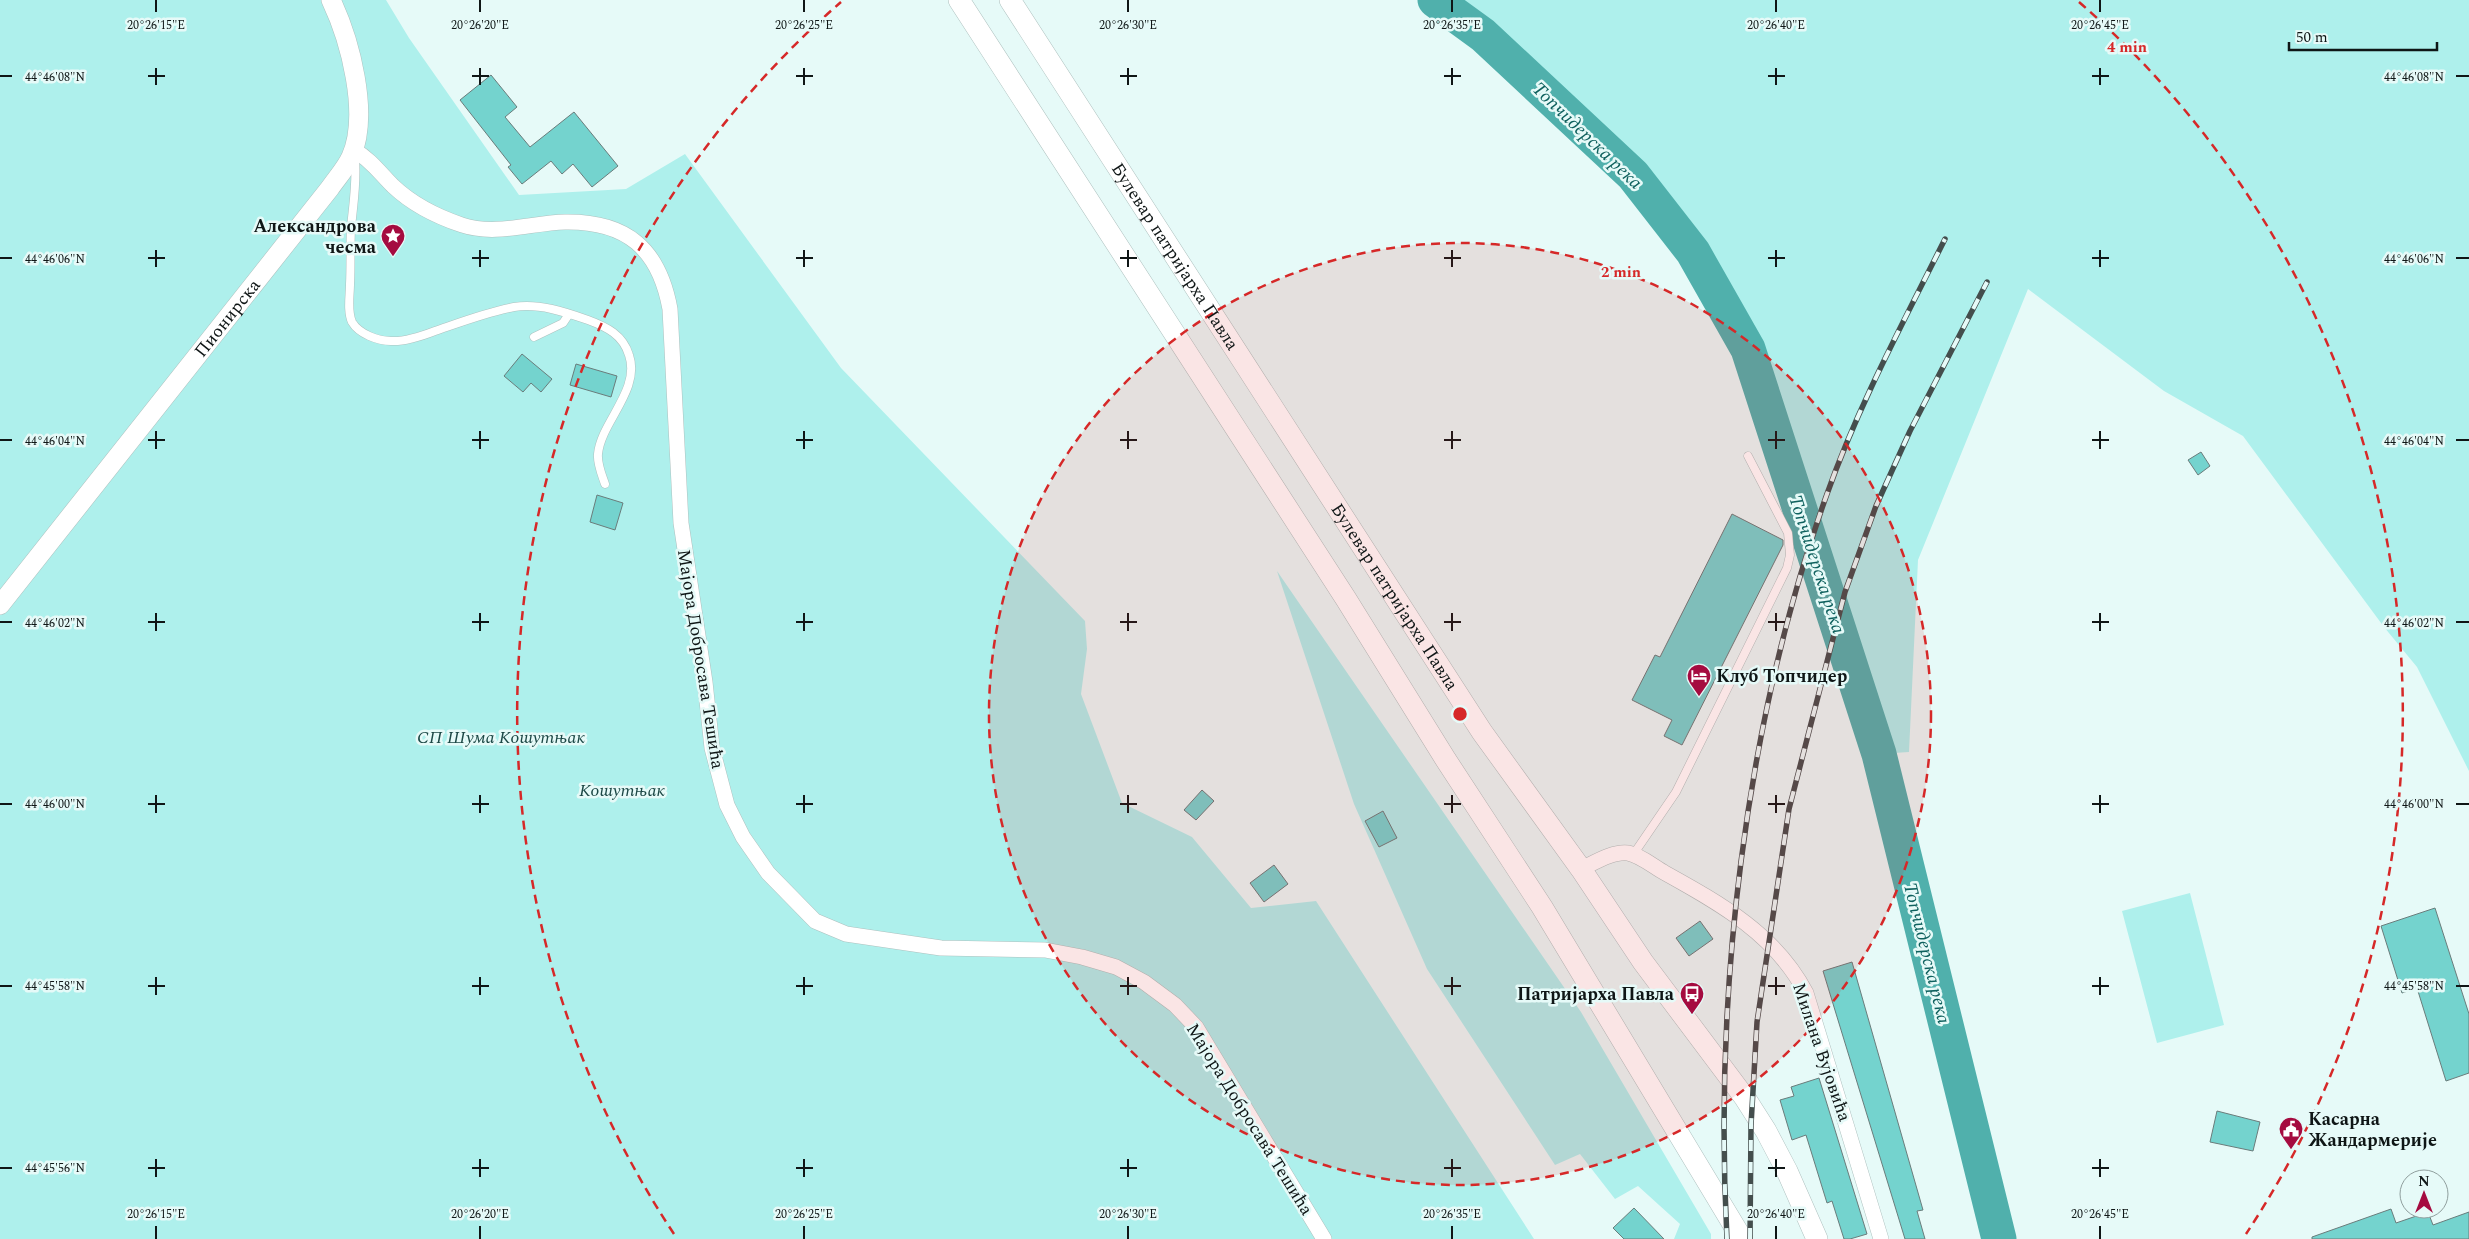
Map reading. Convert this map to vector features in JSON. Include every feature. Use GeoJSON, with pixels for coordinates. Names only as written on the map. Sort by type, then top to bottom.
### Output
{"type":"FeatureCollection","features":[{"type":"Feature","properties":{"kind":"main road"},"geometry":{"type":"LineString","coordinates":[[960,0],[1341,590],[1446,760],[1538,901],[1742,1239]]}},
{"type":"Feature","properties":{"kind":"main road","name":"Булевар патријарха Павла"},"geometry":{"type":"LineString","coordinates":[[1010,0],[1482,732],[1581,869],[1643,962],[1745,1098],[1766,1131],[1817,1239]]}},
{"type":"Feature","properties":{"kind":"street","name":"Пионирска"},"geometry":{"type":"LineString","coordinates":[[0,605],[344,169],[354,150],[358,119],[355,80],[345,34],[331,0]]}},
{"type":"Feature","properties":{"kind":"street","name":"Мајора Добросава Тешића"},"geometry":{"type":"LineString","coordinates":[[354,150],[368,159],[394,187],[413,201],[454,222],[485,229],[565,222],[608,227],[627,234],[641,246],[655,265],[665,285],[670,309],[681,523],[705,682],[712,748],[728,805],[743,837],[768,873],[815,921],[846,934],[941,948],[1045,950],[1116,967],[1144,982],[1175,1005],[1196,1027],[1324,1239]]}},
{"type":"Feature","properties":{"kind":"street"},"geometry":{"type":"LineString","coordinates":[[1581,869],[1617,854],[1633,855]]}},
{"type":"Feature","properties":{"kind":"street","name":"Милана Вујовића"},"geometry":{"type":"LineString","coordinates":[[1633,855],[1698,891],[1749,925],[1765,938],[1797,976],[1806,993],[1814,1017],[1880,1239]]}},
{"type":"Feature","properties":{"kind":"lane"},"geometry":{"type":"LineString","coordinates":[[354,150],[356,176],[351,231],[349,312],[351,320],[361,331],[378,339],[392,342],[422,336],[515,307],[544,307],[569,314],[614,332],[621,339],[630,356],[629,379],[598,454],[604,484]]}},
{"type":"Feature","properties":{"kind":"lane"},"geometry":{"type":"LineString","coordinates":[[534,337],[563,323],[569,314]]}},
{"type":"Feature","properties":{"kind":"lane"},"geometry":{"type":"LineString","coordinates":[[1633,855],[1676,792],[1787,568],[1790,555],[1788,533],[1748,456]]}},
{"type":"Feature","properties":{"kind":"green space","name":"Кошутњак"},"geometry":{"type":"Polygon","coordinates":[[[0,0],[386,0],[409,38],[519,195],[626,189],[685,154],[841,368],[1085,621],[1087,649],[1081,694],[1122,803],[1192,837],[1251,908],[1316,901],[1534,1239],[0,1239],[0,0]]]}},
{"type":"Feature","properties":{"kind":"green space"},"geometry":{"type":"Polygon","coordinates":[[[1435,0],[2469,0],[2469,771],[2417,667],[2384,627],[2243,436],[2164,391],[2028,289],[1918,560],[1909,752],[1879,754],[1749,349],[1693,252],[1633,175],[1483,35],[1435,0]]]}},
{"type":"Feature","properties":{"kind":"green space"},"geometry":{"type":"Polygon","coordinates":[[[1277,571],[1581,1012],[1711,1234],[1711,1239],[1674,1239],[1680,1224],[1638,1186],[1615,1199],[1580,1154],[1555,1165],[1427,969],[1354,804],[1277,571]]]}},
{"type":"Feature","properties":{"kind":"green space"},"geometry":{"type":"Polygon","coordinates":[[[2190,893],[2224,1025],[2157,1043],[2122,911],[2190,893]]]}},
{"type":"Feature","properties":{"kind":"building"},"geometry":{"type":"Polygon","coordinates":[[[491,75],[517,107],[505,117],[530,147],[574,112],[618,166],[592,187],[573,164],[562,174],[551,161],[522,184],[508,167],[511,165],[460,100],[491,75]]]}},
{"type":"Feature","properties":{"kind":"building"},"geometry":{"type":"Polygon","coordinates":[[[522,354],[552,379],[541,392],[531,383],[523,392],[504,376],[522,354]]]}},
{"type":"Feature","properties":{"kind":"building"},"geometry":{"type":"Polygon","coordinates":[[[576,364],[617,376],[611,397],[570,385],[576,364]]]}},
{"type":"Feature","properties":{"kind":"building"},"geometry":{"type":"Polygon","coordinates":[[[2201,452],[2210,466],[2198,475],[2188,460],[2201,452]]]}},
{"type":"Feature","properties":{"kind":"building"},"geometry":{"type":"Polygon","coordinates":[[[597,495],[623,503],[615,530],[590,522],[597,495]]]}},
{"type":"Feature","properties":{"kind":"building"},"geometry":{"type":"Polygon","coordinates":[[[1732,514],[1783,540],[1783,545],[1682,745],[1664,736],[1672,720],[1632,700],[1655,655],[1660,657],[1732,514]]]}},
{"type":"Feature","properties":{"kind":"building"},"geometry":{"type":"Polygon","coordinates":[[[1202,790],[1214,801],[1196,820],[1184,810],[1202,790]]]}},
{"type":"Feature","properties":{"kind":"building"},"geometry":{"type":"Polygon","coordinates":[[[1383,811],[1397,838],[1379,847],[1365,821],[1383,811]]]}},
{"type":"Feature","properties":{"kind":"building"},"geometry":{"type":"Polygon","coordinates":[[[1274,865],[1288,884],[1264,902],[1250,883],[1274,865]]]}},
{"type":"Feature","properties":{"kind":"building"},"geometry":{"type":"Polygon","coordinates":[[[2435,908],[2469,1014],[2469,1073],[2446,1081],[2417,988],[2402,993],[2381,926],[2435,908]]]}},
{"type":"Feature","properties":{"kind":"building"},"geometry":{"type":"Polygon","coordinates":[[[1700,921],[1713,939],[1689,956],[1676,938],[1700,921]]]}},
{"type":"Feature","properties":{"kind":"building"},"geometry":{"type":"Polygon","coordinates":[[[1852,962],[1923,1210],[1917,1211],[1925,1239],[1905,1239],[1823,971],[1852,962]]]}},
{"type":"Feature","properties":{"kind":"building"},"geometry":{"type":"Polygon","coordinates":[[[1819,1078],[1867,1234],[1850,1239],[1844,1239],[1832,1201],[1827,1203],[1806,1135],[1792,1140],[1780,1100],[1794,1096],[1791,1087],[1819,1078]]]}},
{"type":"Feature","properties":{"kind":"building"},"geometry":{"type":"Polygon","coordinates":[[[2217,1111],[2260,1122],[2253,1151],[2210,1142],[2217,1111]]]}},
{"type":"Feature","properties":{"kind":"building"},"geometry":{"type":"Polygon","coordinates":[[[1634,1208],[1664,1239],[1624,1239],[1613,1228],[1634,1208]]]}},
{"type":"Feature","properties":{"kind":"building"},"geometry":{"type":"Polygon","coordinates":[[[2391,1209],[2396,1223],[2408,1219],[2431,1219],[2433,1225],[2469,1212],[2469,1239],[2312,1239],[2312,1237],[2391,1209]]]}},
{"type":"Feature","properties":{"kind":"waterway","name":"Топчидерска река"},"geometry":{"type":"LineString","coordinates":[[1435,0],[1483,35],[1633,175],[1693,252],[1748,349],[1879,754],[1999,1239]]}},
{"type":"Feature","properties":{"kind":"railway"},"geometry":{"type":"LineString","coordinates":[[1727,1239],[1724,1146],[1725,1052],[1731,957],[1741,862],[1755,767],[1775,674],[1798,582],[1839,461],[1882,365],[1945,239]]}},
{"type":"Feature","properties":{"kind":"railway"},"geometry":{"type":"LineString","coordinates":[[1750,1239],[1751,1125],[1757,1022],[1789,809],[1845,592],[1876,506],[1910,431],[1987,282]]}},
{"type":"Feature","properties":{"kind":"place","name":"Александрова чесма"},"geometry":{"type":"Point","coordinates":[393,257]}},
{"type":"Feature","properties":{"kind":"place","name":"Клуб Топчидер"},"geometry":{"type":"Point","coordinates":[1699,697]}},
{"type":"Feature","properties":{"kind":"place","name":"Патријарха Павла"},"geometry":{"type":"Point","coordinates":[1692,1015]}},
{"type":"Feature","properties":{"kind":"place","name":"Касарна Жандармерије"},"geometry":{"type":"Point","coordinates":[2291,1150]}},
{"type":"Feature","properties":{"kind":"park label","name":"СП Шума Кошутњак"},"geometry":{"type":"Point","coordinates":[501,737]}}]}
